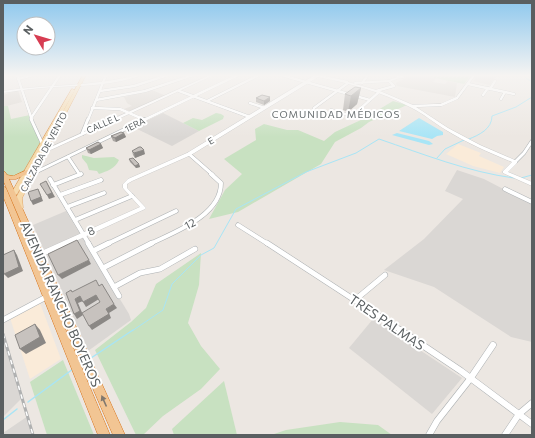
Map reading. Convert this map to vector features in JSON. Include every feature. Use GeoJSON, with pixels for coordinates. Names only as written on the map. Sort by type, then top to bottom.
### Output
{"type":"FeatureCollection","features":[{"type":"Feature","properties":{"kind":"highway"},"geometry":{"type":"LineString","coordinates":[[3,188],[5,177],[14,178],[29,173]]}},
{"type":"Feature","properties":{"kind":"highway","name":"AVENIDA RANCHO BOYEROS"},"geometry":{"type":"LineString","coordinates":[[5,177],[14,194],[119,435]]}},
{"type":"Feature","properties":{"kind":"highway","name":"AVENIDA RANCHO BOYEROS"},"geometry":{"type":"LineString","coordinates":[[3,188],[104,435]]}},
{"type":"Feature","properties":{"kind":"highway"},"geometry":{"type":"LineString","coordinates":[[9,203],[14,194]]}},
{"type":"Feature","properties":{"kind":"main road","name":"CALZADA DE VENTO"},"geometry":{"type":"LineString","coordinates":[[43,149],[42,142],[71,95]]}},
{"type":"Feature","properties":{"kind":"main road","name":"CALZADA DE VENTO"},"geometry":{"type":"LineString","coordinates":[[20,210],[19,198],[29,173],[72,95]]}},
{"type":"Feature","properties":{"kind":"main road","name":"CALZADA DE VENTO"},"geometry":{"type":"LineString","coordinates":[[14,194],[29,173]]}},
{"type":"Feature","properties":{"kind":"street"},"geometry":{"type":"LineString","coordinates":[[24,95],[42,142]]}},
{"type":"Feature","properties":{"kind":"street"},"geometry":{"type":"LineString","coordinates":[[32,118],[46,95]]}},
{"type":"Feature","properties":{"kind":"street"},"geometry":{"type":"LineString","coordinates":[[82,134],[98,95]]}},
{"type":"Feature","properties":{"kind":"street"},"geometry":{"type":"LineString","coordinates":[[96,100],[125,95]]}},
{"type":"Feature","properties":{"kind":"street","name":"CALLE L"},"geometry":{"type":"LineString","coordinates":[[43,149],[82,134],[169,95]]}},
{"type":"Feature","properties":{"kind":"street"},"geometry":{"type":"LineString","coordinates":[[189,95],[250,117]]}},
{"type":"Feature","properties":{"kind":"street","name":"1ERA"},"geometry":{"type":"LineString","coordinates":[[29,173],[196,95]]}},
{"type":"Feature","properties":{"kind":"street"},"geometry":{"type":"LineString","coordinates":[[207,101],[218,95]]}},
{"type":"Feature","properties":{"kind":"street","name":"E"},"geometry":{"type":"LineString","coordinates":[[132,196],[125,188],[125,184],[130,180],[188,154],[285,95]]}},
{"type":"Feature","properties":{"kind":"street"},"geometry":{"type":"LineString","coordinates":[[314,108],[331,95]]}},
{"type":"Feature","properties":{"kind":"street"},"geometry":{"type":"LineString","coordinates":[[355,95],[370,100]]}},
{"type":"Feature","properties":{"kind":"street"},"geometry":{"type":"LineString","coordinates":[[331,110],[352,116],[374,95]]}},
{"type":"Feature","properties":{"kind":"street"},"geometry":{"type":"LineString","coordinates":[[387,95],[412,106],[447,129],[478,146],[515,162]]}},
{"type":"Feature","properties":{"kind":"street"},"geometry":{"type":"LineString","coordinates":[[412,106],[441,105],[457,98],[459,95]]}},
{"type":"Feature","properties":{"kind":"street"},"geometry":{"type":"LineString","coordinates":[[501,99],[503,95]]}},
{"type":"Feature","properties":{"kind":"street"},"geometry":{"type":"LineString","coordinates":[[250,103],[265,108]]}},
{"type":"Feature","properties":{"kind":"street"},"geometry":{"type":"LineString","coordinates":[[92,108],[113,108],[145,120]]}},
{"type":"Feature","properties":{"kind":"street"},"geometry":{"type":"LineString","coordinates":[[532,141],[524,153],[505,172],[532,184]]}},
{"type":"Feature","properties":{"kind":"street","name":"12"},"geometry":{"type":"LineString","coordinates":[[103,268],[196,221],[212,207],[221,188],[221,184],[188,154]]}},
{"type":"Feature","properties":{"kind":"street"},"geometry":{"type":"LineString","coordinates":[[53,185],[80,175],[68,156]]}},
{"type":"Feature","properties":{"kind":"street"},"geometry":{"type":"LineString","coordinates":[[50,179],[119,296]]}},
{"type":"Feature","properties":{"kind":"street"},"geometry":{"type":"LineString","coordinates":[[60,195],[100,180]]}},
{"type":"Feature","properties":{"kind":"street"},"geometry":{"type":"LineString","coordinates":[[505,189],[532,202]]}},
{"type":"Feature","properties":{"kind":"street"},"geometry":{"type":"LineString","coordinates":[[67,207],[104,192]]}},
{"type":"Feature","properties":{"kind":"street"},"geometry":{"type":"LineString","coordinates":[[75,220],[132,196]]}},
{"type":"Feature","properties":{"kind":"street","name":"8"},"geometry":{"type":"LineString","coordinates":[[40,255],[143,208],[132,196]]}},
{"type":"Feature","properties":{"kind":"street"},"geometry":{"type":"LineString","coordinates":[[93,251],[176,211]]}},
{"type":"Feature","properties":{"kind":"street","name":"TRES PALMAS"},"geometry":{"type":"LineString","coordinates":[[238,226],[355,300],[470,378],[532,424]]}},
{"type":"Feature","properties":{"kind":"street"},"geometry":{"type":"LineString","coordinates":[[114,287],[140,273],[160,269],[195,249]]}},
{"type":"Feature","properties":{"kind":"street"},"geometry":{"type":"LineString","coordinates":[[355,300],[385,275]]}},
{"type":"Feature","properties":{"kind":"street"},"geometry":{"type":"LineString","coordinates":[[3,320],[48,296]]}},
{"type":"Feature","properties":{"kind":"street"},"geometry":{"type":"LineString","coordinates":[[429,435],[437,421],[493,345]]}},
{"type":"Feature","properties":{"kind":"street"},"geometry":{"type":"LineString","coordinates":[[505,435],[519,414],[532,403]]}},
{"type":"Feature","properties":{"kind":"shaded area"},"geometry":{"type":"Polygon","coordinates":[[[3,95],[20,95],[22,102],[3,107],[3,95]]]}},
{"type":"Feature","properties":{"kind":"shaded area"},"geometry":{"type":"Polygon","coordinates":[[[130,95],[166,96],[129,111],[124,109],[132,106],[127,103],[124,97],[130,95]]]}},
{"type":"Feature","properties":{"kind":"shaded area"},"geometry":{"type":"Polygon","coordinates":[[[163,113],[199,131],[172,146],[133,127],[163,113]]]}},
{"type":"Feature","properties":{"kind":"shaded area"},"geometry":{"type":"Polygon","coordinates":[[[458,144],[481,153],[479,156],[504,167],[500,173],[473,166],[446,154],[458,144]]]}},
{"type":"Feature","properties":{"kind":"shaded area"},"geometry":{"type":"Polygon","coordinates":[[[457,170],[484,179],[532,204],[532,342],[511,337],[434,287],[384,270],[424,239],[463,199],[445,191],[457,170]]]}},
{"type":"Feature","properties":{"kind":"shaded area"},"geometry":{"type":"Polygon","coordinates":[[[66,211],[80,234],[44,250],[33,225],[66,211]]]}},
{"type":"Feature","properties":{"kind":"shaded area"},"geometry":{"type":"Polygon","coordinates":[[[82,237],[129,314],[131,320],[88,351],[46,254],[82,237]]]}},
{"type":"Feature","properties":{"kind":"shaded area"},"geometry":{"type":"Polygon","coordinates":[[[40,303],[61,359],[30,379],[10,318],[40,303]]]}},
{"type":"Feature","properties":{"kind":"shaded area"},"geometry":{"type":"Polygon","coordinates":[[[373,319],[462,378],[432,414],[349,348],[373,319]]]}},
{"type":"Feature","properties":{"kind":"shaded area"},"geometry":{"type":"Polygon","coordinates":[[[3,334],[22,398],[3,417],[3,334]]]}},
{"type":"Feature","properties":{"kind":"shaded area"},"geometry":{"type":"Polygon","coordinates":[[[28,416],[33,435],[3,435],[3,433],[28,416]]]}},
{"type":"Feature","properties":{"kind":"green space"},"geometry":{"type":"Polygon","coordinates":[[[393,101],[407,105],[369,122],[335,142],[321,164],[238,212],[209,219],[225,190],[242,174],[224,159],[256,140],[255,129],[264,124],[287,130],[298,130],[324,141],[335,132],[363,119],[393,101]]]}},
{"type":"Feature","properties":{"kind":"green space"},"geometry":{"type":"Polygon","coordinates":[[[3,106],[8,106],[11,119],[30,115],[42,143],[27,172],[10,178],[3,172],[3,106]]]}},
{"type":"Feature","properties":{"kind":"green space"},"geometry":{"type":"Polygon","coordinates":[[[216,113],[224,116],[223,119],[199,131],[183,123],[193,118],[202,120],[216,113]]]}},
{"type":"Feature","properties":{"kind":"green space"},"geometry":{"type":"Polygon","coordinates":[[[82,155],[94,158],[114,157],[119,160],[113,168],[99,174],[97,171],[89,170],[87,164],[82,158],[82,155]]]}},
{"type":"Feature","properties":{"kind":"green space"},"geometry":{"type":"Polygon","coordinates":[[[201,253],[199,285],[188,323],[201,346],[220,369],[201,389],[163,416],[143,435],[136,435],[95,350],[131,322],[146,308],[156,284],[201,253]]]}},
{"type":"Feature","properties":{"kind":"green space"},"geometry":{"type":"Polygon","coordinates":[[[63,360],[94,435],[47,435],[30,382],[63,360]]]}},
{"type":"Feature","properties":{"kind":"green space"},"geometry":{"type":"Polygon","coordinates":[[[224,381],[237,435],[174,435],[172,429],[224,381]]]}},
{"type":"Feature","properties":{"kind":"green space"},"geometry":{"type":"Polygon","coordinates":[[[340,422],[378,425],[392,435],[271,435],[286,430],[340,422]]]}},
{"type":"Feature","properties":{"kind":"water"},"geometry":{"type":"Polygon","coordinates":[[[419,118],[443,132],[443,135],[432,139],[399,131],[419,118]]]}},
{"type":"Feature","properties":{"kind":"water"},"geometry":{"type":"Polygon","coordinates":[[[397,133],[429,141],[433,144],[429,145],[392,135],[397,133]]]}},
{"type":"Feature","properties":{"kind":"building"},"geometry":{"type":"Polygon","coordinates":[[[261,95],[270,97],[264,101],[256,98],[261,95]]]}},
{"type":"Feature","properties":{"kind":"building"},"geometry":{"type":"Polygon","coordinates":[[[121,132],[124,133],[115,138],[111,136],[121,132]]]}},
{"type":"Feature","properties":{"kind":"building"},"geometry":{"type":"Polygon","coordinates":[[[98,142],[101,144],[89,150],[86,148],[98,142]]]}},
{"type":"Feature","properties":{"kind":"building"},"geometry":{"type":"Polygon","coordinates":[[[139,147],[144,150],[134,153],[132,151],[139,147]]]}},
{"type":"Feature","properties":{"kind":"building"},"geometry":{"type":"Polygon","coordinates":[[[133,158],[139,164],[135,166],[129,159],[133,158]]]}},
{"type":"Feature","properties":{"kind":"building"},"geometry":{"type":"Polygon","coordinates":[[[46,181],[52,193],[47,195],[40,184],[46,181]]]}},
{"type":"Feature","properties":{"kind":"building"},"geometry":{"type":"Polygon","coordinates":[[[38,189],[41,197],[31,201],[28,192],[38,189]]]}},
{"type":"Feature","properties":{"kind":"building"},"geometry":{"type":"Polygon","coordinates":[[[77,240],[89,260],[58,275],[48,254],[77,240]]]}},
{"type":"Feature","properties":{"kind":"building"},"geometry":{"type":"Polygon","coordinates":[[[14,250],[19,267],[4,274],[3,255],[14,250]]]}},
{"type":"Feature","properties":{"kind":"building"},"geometry":{"type":"Polygon","coordinates":[[[96,280],[99,286],[102,284],[114,304],[106,309],[109,314],[89,326],[82,313],[100,302],[96,295],[83,302],[80,296],[75,299],[80,311],[74,314],[66,293],[71,290],[72,292],[96,280]]]}},
{"type":"Feature","properties":{"kind":"building"},"geometry":{"type":"Polygon","coordinates":[[[35,324],[40,337],[20,349],[15,335],[35,324]]]}},
{"type":"Feature","properties":{"kind":"waterway"},"geometry":{"type":"LineString","coordinates":[[469,139],[484,131],[490,125],[492,116],[516,107],[532,97]]}},
{"type":"Feature","properties":{"kind":"waterway"},"geometry":{"type":"LineString","coordinates":[[132,331],[163,310],[172,284],[201,255],[214,248],[236,209],[306,172],[356,153],[379,139],[463,167],[514,178]]}},
{"type":"Feature","properties":{"kind":"waterway"},"geometry":{"type":"LineString","coordinates":[[437,158],[445,149],[464,140]]}},
{"type":"Feature","properties":{"kind":"waterway"},"geometry":{"type":"LineString","coordinates":[[521,178],[532,175]]}},
{"type":"Feature","properties":{"kind":"waterway"},"geometry":{"type":"LineString","coordinates":[[91,358],[133,330]]}},
{"type":"Feature","properties":{"kind":"waterway"},"geometry":{"type":"LineString","coordinates":[[28,402],[73,369]]}},
{"type":"Feature","properties":{"kind":"waterway"},"geometry":{"type":"LineString","coordinates":[[3,420],[17,409]]}},
{"type":"Feature","properties":{"kind":"railway"},"geometry":{"type":"LineString","coordinates":[[3,334],[33,435]]}},
{"type":"Feature","properties":{"kind":"district","name":"COMUNIDAD MÉDICOS"},"geometry":{"type":"Point","coordinates":[336,114]}}]}
